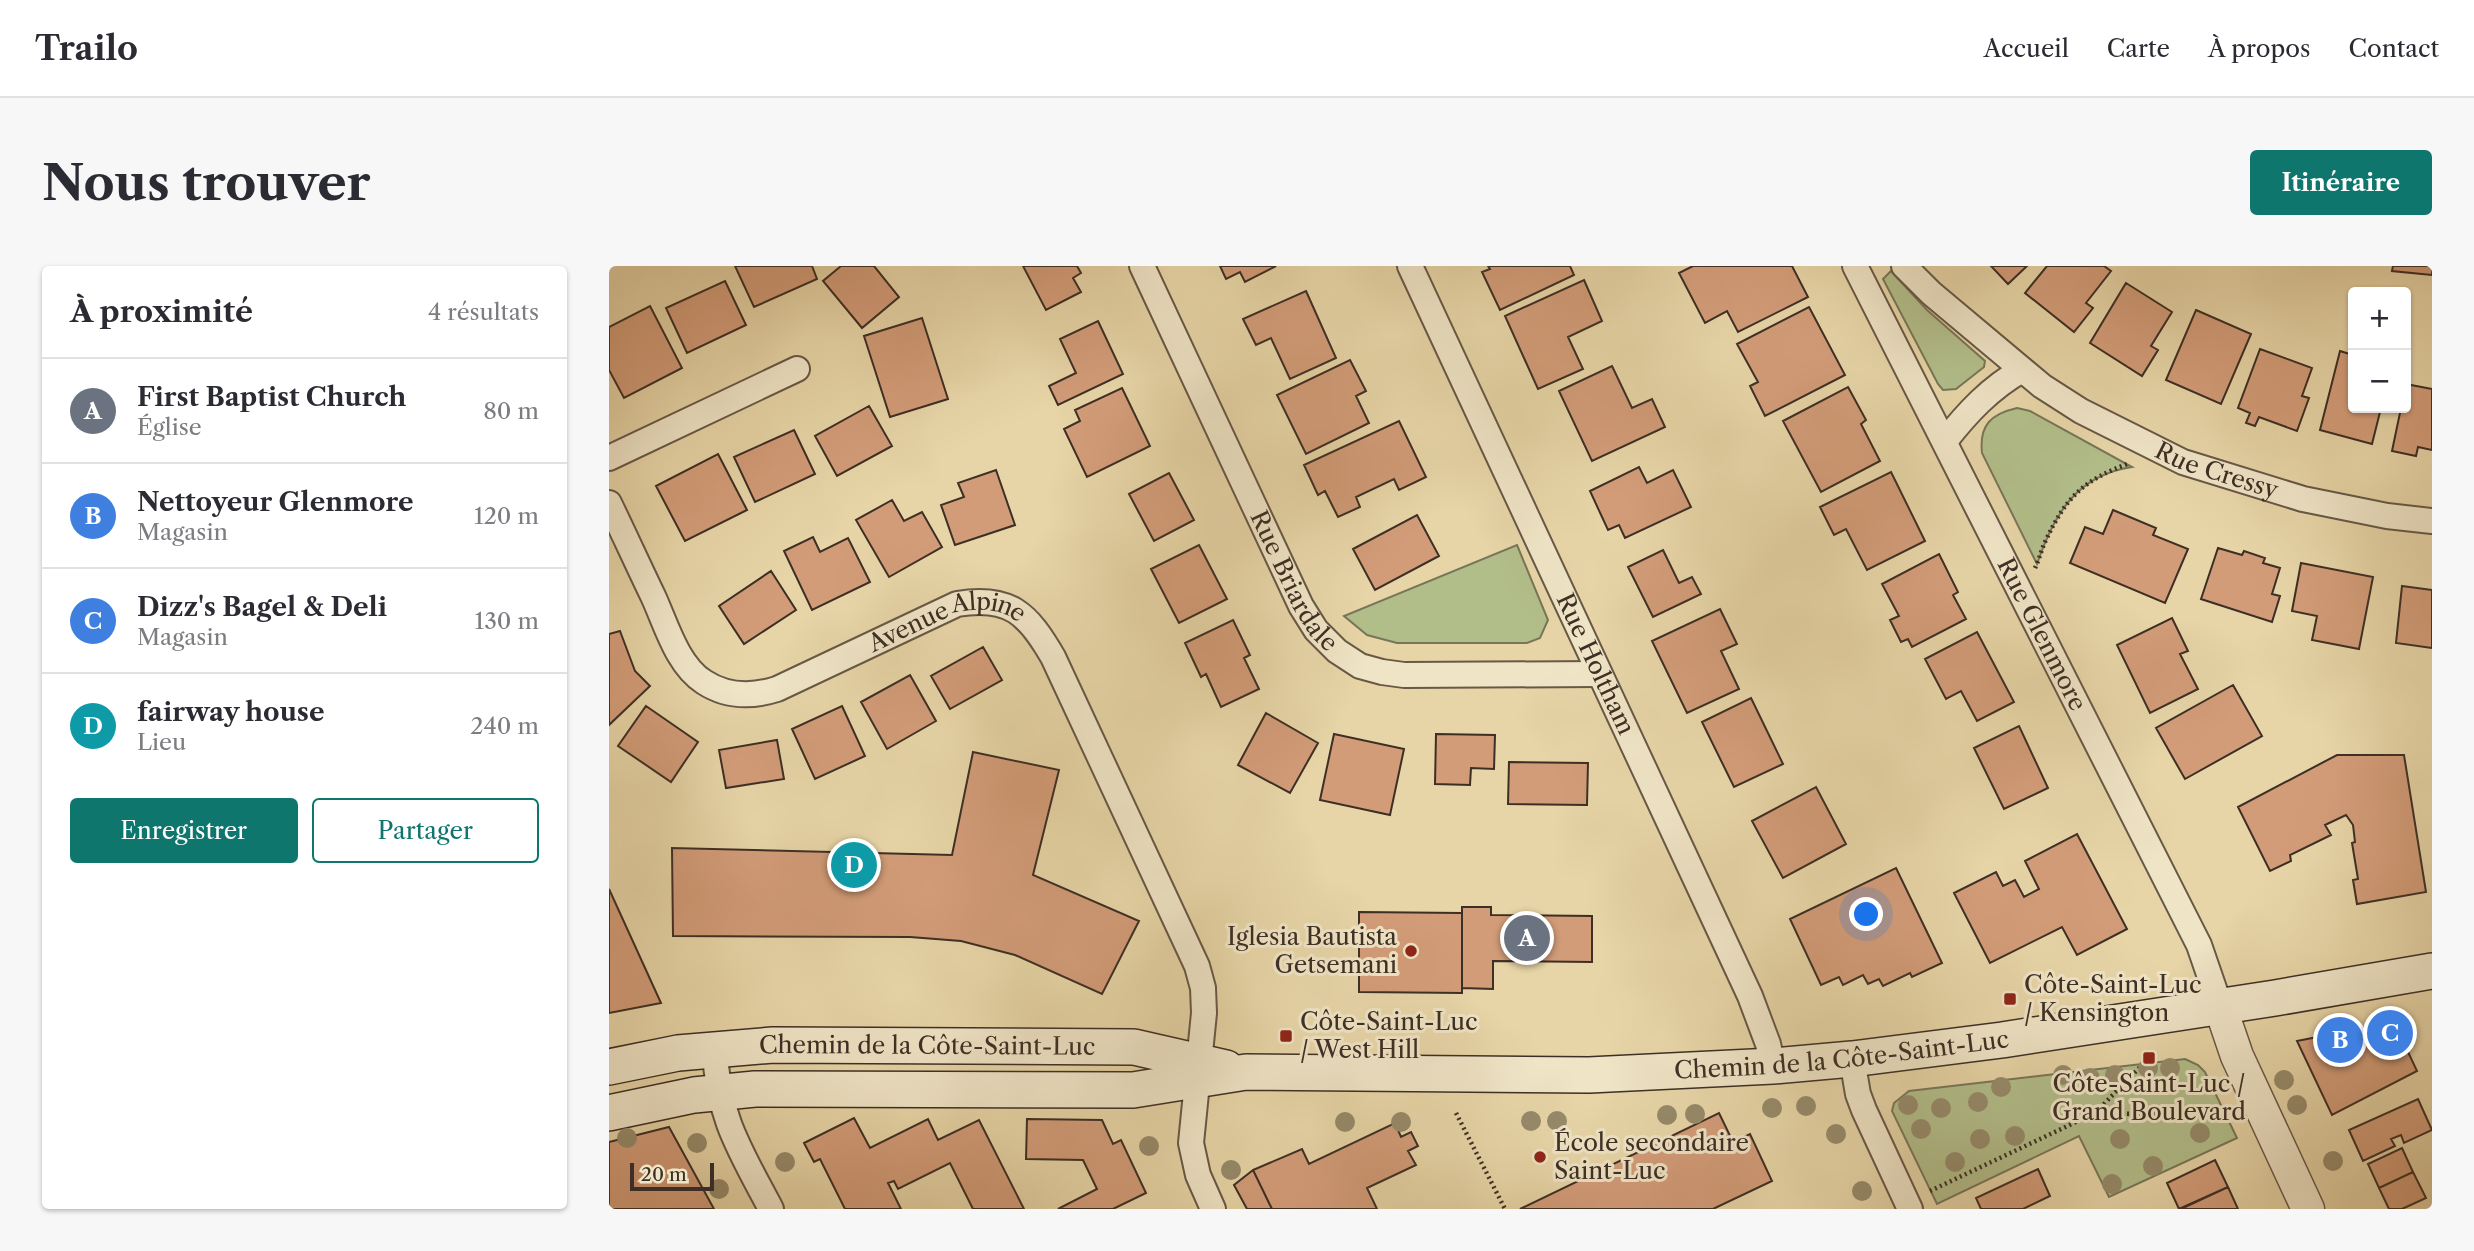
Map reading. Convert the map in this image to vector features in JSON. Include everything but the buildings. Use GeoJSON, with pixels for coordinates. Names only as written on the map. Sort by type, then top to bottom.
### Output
{"type":"FeatureCollection","features":[{"type":"Feature","properties":{"kind":"main road","name":"Chemin de la Côte-Saint-Luc"},"geometry":{"type":"LineString","coordinates":[[609,1113],[718,1091],[1133,1090],[1198,1071],[1576,1075],[1773,1066],[2001,1040],[2432,971]]}},
{"type":"Feature","properties":{"kind":"main road","name":"Chemin de la Côte-Saint-Luc"},"geometry":{"type":"LineString","coordinates":[[609,1067],[668,1055],[773,1045],[1134,1048],[1198,1071]]}},
{"type":"Feature","properties":{"kind":"street","name":"Rue Briardale"},"geometry":{"type":"LineString","coordinates":[[1142,266],[1301,606],[1316,630],[1337,651],[1360,666],[1404,675],[1599,674]]}},
{"type":"Feature","properties":{"kind":"street","name":"Rue Holtham"},"geometry":{"type":"LineString","coordinates":[[1410,266],[1749,996],[1769,1044],[1773,1066]]}},
{"type":"Feature","properties":{"kind":"street","name":"Rue Glenmore"},"geometry":{"type":"LineString","coordinates":[[1855,266],[2199,945],[2220,1006]]}},
{"type":"Feature","properties":{"kind":"street","name":"Rue Cressy"},"geometry":{"type":"LineString","coordinates":[[1903,266],[2042,386],[2081,411],[2183,461],[2303,499],[2387,516],[2432,521]]}},
{"type":"Feature","properties":{"kind":"street"},"geometry":{"type":"LineString","coordinates":[[609,457],[797,369]]}},
{"type":"Feature","properties":{"kind":"street"},"geometry":{"type":"LineString","coordinates":[[1945,441],[1966,414],[2022,370]]}},
{"type":"Feature","properties":{"kind":"street","name":"Avenue Alpine"},"geometry":{"type":"LineString","coordinates":[[609,503],[681,656],[705,682],[733,693],[760,694],[777,689],[957,604],[988,601],[1007,606],[1025,618],[1038,632],[1053,657],[1192,951],[1201,979],[1204,999],[1191,1143],[1198,1175],[1213,1209]]}},
{"type":"Feature","properties":{"kind":"street"},"geometry":{"type":"LineString","coordinates":[[2220,1006],[2237,1056],[2308,1209]]}},
{"type":"Feature","properties":{"kind":"street"},"geometry":{"type":"LineString","coordinates":[[715,1049],[718,1091],[733,1136],[771,1209]]}},
{"type":"Feature","properties":{"kind":"street"},"geometry":{"type":"LineString","coordinates":[[1852,1059],[1858,1094],[1864,1110],[1918,1201]]}},
{"type":"Feature","properties":{"kind":"path"},"geometry":{"type":"LineString","coordinates":[[2021,595],[2038,564],[2044,543],[2071,498],[2096,476],[2131,463]]}},
{"type":"Feature","properties":{"kind":"path"},"geometry":{"type":"LineString","coordinates":[[1918,1201],[2095,1113],[2149,1058]]}},
{"type":"Feature","properties":{"kind":"path"},"geometry":{"type":"LineString","coordinates":[[1456,1113],[1505,1209]]}},
{"type":"Feature","properties":{"kind":"path"},"geometry":{"type":"LineString","coordinates":[[2095,1113],[2231,1118]]}},
{"type":"Feature","properties":{"kind":"green space"},"geometry":{"type":"Polygon","coordinates":[[[1891,271],[1927,310],[1985,361],[1984,367],[1956,389],[1943,390],[1938,384],[1883,279],[1891,271]]]}},
{"type":"Feature","properties":{"kind":"green space"},"geometry":{"type":"Polygon","coordinates":[[[2017,408],[2030,411],[2132,467],[2113,471],[2096,479],[2070,500],[2051,529],[2037,564],[1982,453],[1983,435],[1989,422],[2000,414],[2017,408]]]}},
{"type":"Feature","properties":{"kind":"green space"},"geometry":{"type":"Polygon","coordinates":[[[1517,545],[1548,620],[1540,638],[1527,643],[1397,643],[1367,635],[1344,616],[1517,545]]]}},
{"type":"Feature","properties":{"kind":"green space"},"geometry":{"type":"Polygon","coordinates":[[[2185,1059],[2205,1072],[2237,1138],[2109,1197],[2079,1136],[1937,1204],[1892,1111],[1894,1103],[1909,1091],[2185,1059]]]}},
{"type":"Feature","properties":{"kind":"place","name":"fairway house"},"geometry":{"type":"Point","coordinates":[854,865]}},
{"type":"Feature","properties":{"kind":"place","name":"First Baptist Church"},"geometry":{"type":"Point","coordinates":[1527,938]}},
{"type":"Feature","properties":{"kind":"place","name":"Iglesia Bautista Getsemani"},"geometry":{"type":"Point","coordinates":[1411,951]}},
{"type":"Feature","properties":{"kind":"place","name":"Côte-Saint-Luc / Kensington"},"geometry":{"type":"Point","coordinates":[2010,999]}},
{"type":"Feature","properties":{"kind":"place","name":"Dizz's Bagel & Deli"},"geometry":{"type":"Point","coordinates":[2390,1033]}},
{"type":"Feature","properties":{"kind":"place","name":"Côte-Saint-Luc / West Hill"},"geometry":{"type":"Point","coordinates":[1286,1036]}},
{"type":"Feature","properties":{"kind":"place","name":"Nettoyeur Glenmore"},"geometry":{"type":"Point","coordinates":[2340,1040]}},
{"type":"Feature","properties":{"kind":"place","name":"Côte-Saint-Luc / Grand Boulevard"},"geometry":{"type":"Point","coordinates":[2149,1058]}},
{"type":"Feature","properties":{"kind":"place","name":"École secondaire Saint-Luc"},"geometry":{"type":"Point","coordinates":[1540,1157]}}]}
